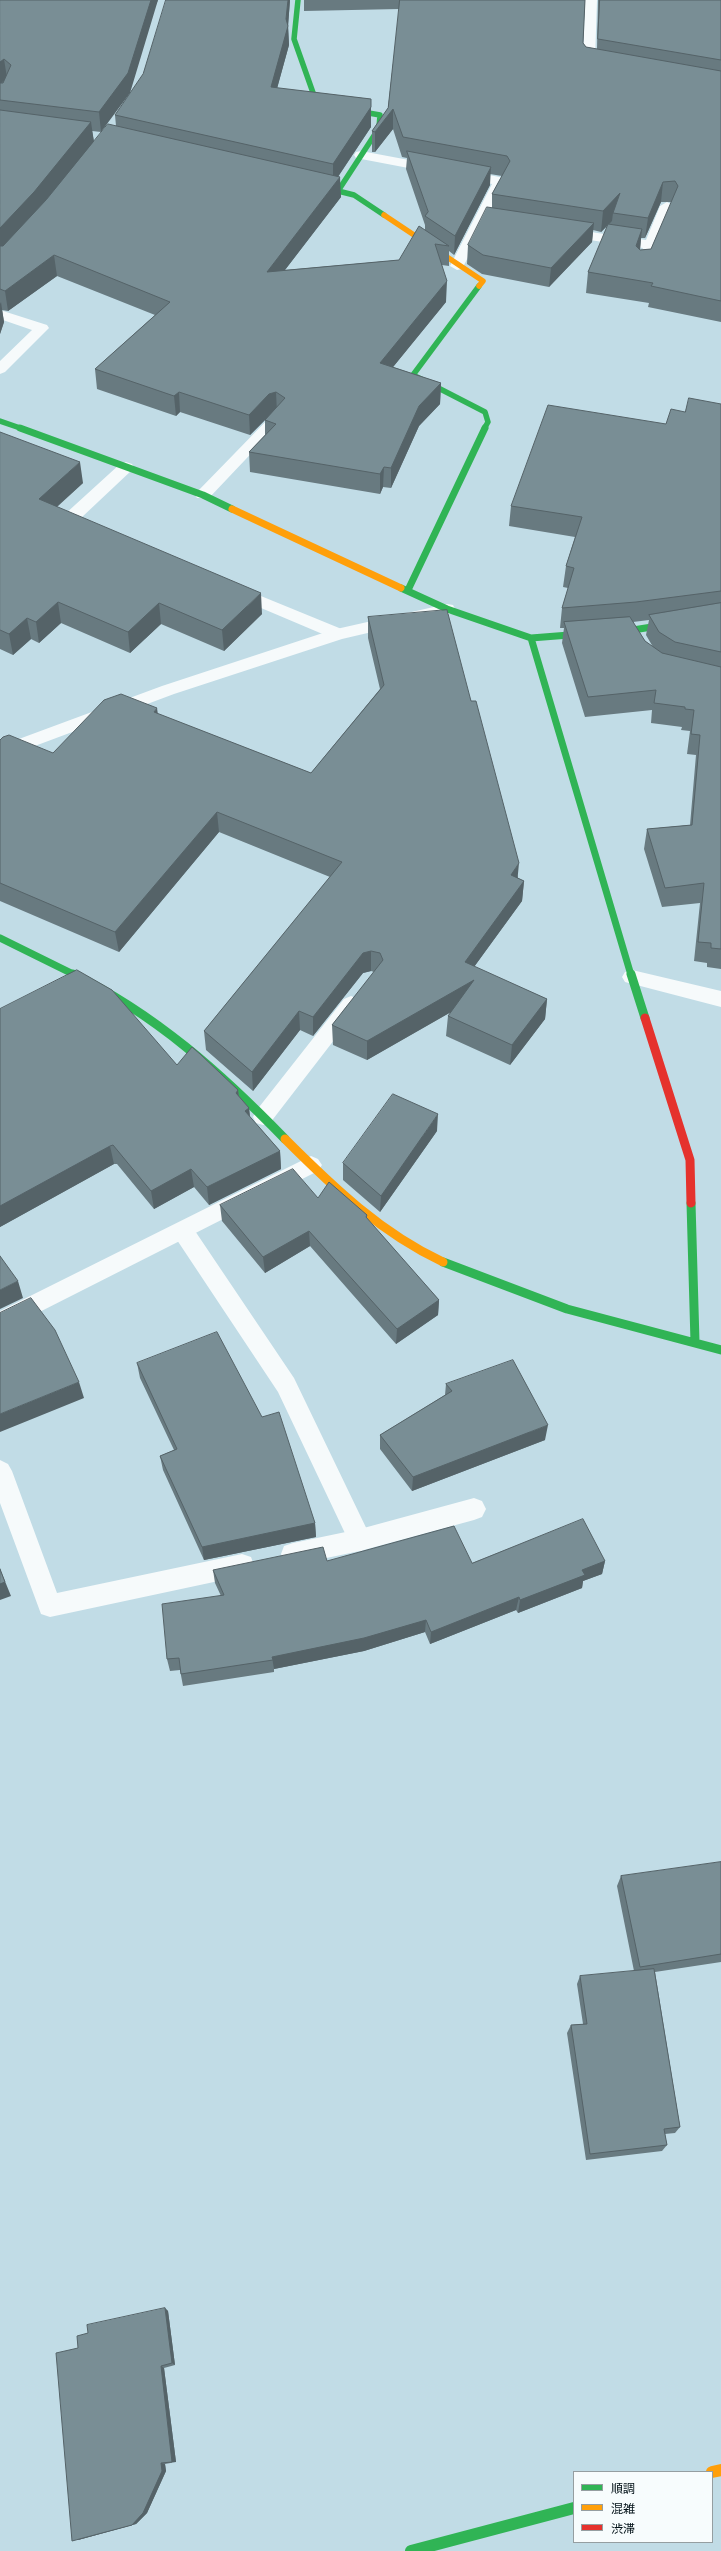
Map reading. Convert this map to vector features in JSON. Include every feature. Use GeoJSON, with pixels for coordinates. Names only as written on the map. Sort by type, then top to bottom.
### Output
{"type":"FeatureCollection","features":[{"type":"Feature","properties":{"kind":"street"},"geometry":{"type":"LineString","coordinates":[[298,0],[294,39],[317,104],[380,115],[379,128],[338,191]]}},
{"type":"Feature","properties":{"kind":"street"},"geometry":{"type":"LineString","coordinates":[[591,0],[589,63],[620,69]]}},
{"type":"Feature","properties":{"kind":"street"},"geometry":{"type":"LineString","coordinates":[[361,155],[500,181],[457,266]]}},
{"type":"Feature","properties":{"kind":"street"},"geometry":{"type":"LineString","coordinates":[[323,188],[354,195],[457,266],[483,281],[413,375],[485,412],[488,422],[408,590]]}},
{"type":"Feature","properties":{"kind":"street"},"geometry":{"type":"LineString","coordinates":[[642,266],[667,206]]}},
{"type":"Feature","properties":{"kind":"street"},"geometry":{"type":"LineString","coordinates":[[481,219],[496,222]]}},
{"type":"Feature","properties":{"kind":"street"},"geometry":{"type":"LineString","coordinates":[[550,230],[651,245]]}},
{"type":"Feature","properties":{"kind":"street"},"geometry":{"type":"LineString","coordinates":[[0,314],[42,328],[0,369]]}},
{"type":"Feature","properties":{"kind":"street"},"geometry":{"type":"LineString","coordinates":[[203,494],[276,419]]}},
{"type":"Feature","properties":{"kind":"street"},"geometry":{"type":"LineString","coordinates":[[0,421],[203,494],[447,608],[531,638],[637,637],[721,616]]}},
{"type":"Feature","properties":{"kind":"street"},"geometry":{"type":"LineString","coordinates":[[106,534],[70,519],[126,467]]}},
{"type":"Feature","properties":{"kind":"street"},"geometry":{"type":"LineString","coordinates":[[222,584],[338,634]]}},
{"type":"Feature","properties":{"kind":"street"},"geometry":{"type":"LineString","coordinates":[[0,753],[168,690],[338,634],[447,608]]}},
{"type":"Feature","properties":{"kind":"street"},"geometry":{"type":"LineString","coordinates":[[531,638],[632,977],[690,1160],[695,1342]]}},
{"type":"Feature","properties":{"kind":"street"},"geometry":{"type":"LineString","coordinates":[[0,938],[96,985],[180,1040],[264,1117],[311,1165],[362,1212],[415,1251],[498,1285],[567,1310],[695,1342],[721,1350]]}},
{"type":"Feature","properties":{"kind":"street"},"geometry":{"type":"LineString","coordinates":[[632,977],[721,999]]}},
{"type":"Feature","properties":{"kind":"street"},"geometry":{"type":"LineString","coordinates":[[264,1117],[361,991]]}},
{"type":"Feature","properties":{"kind":"street"},"geometry":{"type":"LineString","coordinates":[[0,1322],[183,1231],[311,1165]]}},
{"type":"Feature","properties":{"kind":"street"},"geometry":{"type":"LineString","coordinates":[[183,1231],[286,1385],[360,1540]]}},
{"type":"Feature","properties":{"kind":"street"},"geometry":{"type":"LineString","coordinates":[[0,1471],[50,1606],[360,1540],[474,1509]]}},
{"type":"Feature","properties":{"kind":"street"},"geometry":{"type":"LineString","coordinates":[[411,2551],[573,2508]]}},
{"type":"Feature","properties":{"kind":"building"},"geometry":{"type":"Polygon","coordinates":[[[0,0],[151,0],[128,73],[99,112],[0,100],[0,83],[3,83],[11,65],[4,59],[0,62],[0,0]]]}},
{"type":"Feature","properties":{"kind":"building"},"geometry":{"type":"Polygon","coordinates":[[[166,0],[288,0],[286,19],[288,26],[271,87],[371,99],[371,107],[333,164],[115,115],[143,74],[166,0]]]}},
{"type":"Feature","properties":{"kind":"building"},"geometry":{"type":"Polygon","coordinates":[[[400,0],[585,0],[583,43],[586,47],[721,71],[721,301],[651,286],[653,283],[588,272],[608,224],[642,229],[636,246],[640,250],[651,249],[678,186],[675,181],[663,182],[648,218],[613,213],[620,193],[603,211],[492,194],[510,161],[507,156],[403,137],[393,109],[375,132],[372,131],[388,108],[400,0]]]}},
{"type":"Feature","properties":{"kind":"building"},"geometry":{"type":"Polygon","coordinates":[[[600,0],[721,0],[721,60],[598,39],[600,0]]]}},
{"type":"Feature","properties":{"kind":"building"},"geometry":{"type":"Polygon","coordinates":[[[0,110],[91,122],[34,192],[0,228],[0,110]]]}},
{"type":"Feature","properties":{"kind":"building"},"geometry":{"type":"Polygon","coordinates":[[[108,124],[340,177],[267,272],[399,260],[419,226],[449,246],[435,244],[447,281],[380,363],[441,383],[419,406],[391,468],[384,467],[380,474],[249,452],[276,424],[265,420],[285,398],[276,392],[269,394],[249,415],[179,392],[174,396],[95,369],[170,302],[54,255],[5,291],[0,289],[0,246],[3,246],[46,200],[108,124]]]}},
{"type":"Feature","properties":{"kind":"building"},"geometry":{"type":"Polygon","coordinates":[[[407,151],[491,167],[455,236],[425,216],[428,212],[407,151]]]}},
{"type":"Feature","properties":{"kind":"building"},"geometry":{"type":"Polygon","coordinates":[[[487,207],[594,223],[551,268],[483,255],[468,245],[487,207]]]}},
{"type":"Feature","properties":{"kind":"building"},"geometry":{"type":"Polygon","coordinates":[[[689,398],[721,404],[721,591],[636,602],[562,608],[574,568],[566,566],[582,517],[511,506],[548,405],[666,424],[671,409],[685,412],[689,398]]]}},
{"type":"Feature","properties":{"kind":"building"},"geometry":{"type":"Polygon","coordinates":[[[0,432],[80,462],[39,499],[261,593],[222,630],[159,603],[128,632],[58,602],[36,622],[27,618],[9,634],[0,630],[0,432]]]}},
{"type":"Feature","properties":{"kind":"building"},"geometry":{"type":"Polygon","coordinates":[[[721,603],[721,652],[675,642],[659,632],[649,615],[721,603]]]}},
{"type":"Feature","properties":{"kind":"building"},"geometry":{"type":"Polygon","coordinates":[[[447,610],[471,701],[476,701],[519,863],[511,875],[524,881],[465,962],[547,999],[512,1045],[448,1016],[474,980],[367,1041],[332,1025],[383,960],[380,953],[371,951],[363,953],[313,1017],[299,1011],[252,1072],[204,1031],[342,862],[217,812],[115,932],[0,883],[0,740],[3,737],[9,735],[53,753],[104,700],[121,694],[157,708],[154,712],[311,773],[384,685],[368,617],[447,610]]]}},
{"type":"Feature","properties":{"kind":"building"},"geometry":{"type":"Polygon","coordinates":[[[630,617],[645,641],[662,653],[721,667],[721,949],[711,948],[711,943],[698,942],[704,883],[665,888],[647,829],[692,825],[700,735],[691,734],[694,710],[685,709],[685,707],[654,703],[656,690],[588,697],[564,622],[630,617]]]}},
{"type":"Feature","properties":{"kind":"building"},"geometry":{"type":"Polygon","coordinates":[[[77,970],[112,990],[177,1065],[192,1047],[200,1054],[238,1090],[236,1093],[249,1108],[245,1111],[280,1151],[207,1187],[191,1169],[151,1191],[113,1145],[0,1206],[0,1009],[77,970]]]}},
{"type":"Feature","properties":{"kind":"building"},"geometry":{"type":"Polygon","coordinates":[[[393,1094],[438,1114],[381,1196],[343,1163],[393,1094]]]}},
{"type":"Feature","properties":{"kind":"building"},"geometry":{"type":"Polygon","coordinates":[[[293,1169],[318,1198],[329,1182],[367,1215],[366,1217],[439,1300],[397,1329],[309,1231],[263,1257],[220,1205],[293,1169]]]}},
{"type":"Feature","properties":{"kind":"building"},"geometry":{"type":"Polygon","coordinates":[[[0,1256],[18,1281],[0,1290],[0,1256]]]}},
{"type":"Feature","properties":{"kind":"building"},"geometry":{"type":"Polygon","coordinates":[[[31,1298],[55,1330],[79,1382],[0,1414],[0,1313],[31,1298]]]}},
{"type":"Feature","properties":{"kind":"building"},"geometry":{"type":"Polygon","coordinates":[[[217,1332],[262,1417],[279,1412],[315,1523],[202,1547],[160,1456],[177,1449],[137,1363],[217,1332]]]}},
{"type":"Feature","properties":{"kind":"building"},"geometry":{"type":"Polygon","coordinates":[[[513,1360],[548,1425],[413,1477],[380,1435],[452,1391],[446,1384],[513,1360]]]}},
{"type":"Feature","properties":{"kind":"building"},"geometry":{"type":"Polygon","coordinates":[[[583,1519],[605,1561],[582,1570],[585,1575],[520,1600],[519,1597],[431,1632],[426,1620],[364,1638],[272,1657],[273,1660],[181,1674],[179,1658],[167,1659],[162,1604],[224,1595],[213,1570],[323,1547],[327,1561],[454,1526],[472,1563],[583,1519]]]}},
{"type":"Feature","properties":{"kind":"building"},"geometry":{"type":"Polygon","coordinates":[[[0,1569],[5,1582],[0,1584],[0,1569]]]}},
{"type":"Feature","properties":{"kind":"building"},"geometry":{"type":"Polygon","coordinates":[[[721,1862],[721,1954],[640,1967],[621,1876],[721,1862]]]}},
{"type":"Feature","properties":{"kind":"building"},"geometry":{"type":"Polygon","coordinates":[[[654,1969],[680,2127],[664,2129],[667,2145],[590,2154],[571,2025],[587,2024],[580,1976],[654,1969]]]}},
{"type":"Feature","properties":{"kind":"building"},"geometry":{"type":"Polygon","coordinates":[[[165,2308],[172,2363],[161,2366],[172,2462],[161,2463],[162,2471],[143,2513],[132,2525],[72,2541],[56,2353],[78,2348],[77,2336],[88,2333],[87,2325],[165,2308]]]}},
{"type":"Feature","properties":{"kind":"traffic: fast"},"geometry":{"type":"LineString","coordinates":[[298,0],[294,39],[317,104],[380,115],[379,128],[338,191],[354,195],[384,215]]}},
{"type":"Feature","properties":{"kind":"traffic: fast"},"geometry":{"type":"LineString","coordinates":[[408,590],[488,422],[485,412],[413,375],[479,286]]}},
{"type":"Feature","properties":{"kind":"traffic: fast"},"geometry":{"type":"LineString","coordinates":[[0,421],[203,495],[232,509]]}},
{"type":"Feature","properties":{"kind":"traffic: fast"},"geometry":{"type":"LineString","coordinates":[[401,588],[447,609],[531,638],[633,630],[721,616]]}},
{"type":"Feature","properties":{"kind":"traffic: fast"},"geometry":{"type":"LineString","coordinates":[[531,638],[596,862],[645,1018]]}},
{"type":"Feature","properties":{"kind":"traffic: fast"},"geometry":{"type":"LineString","coordinates":[[0,938],[96,985],[180,1040],[245,1098],[285,1139]]}},
{"type":"Feature","properties":{"kind":"traffic: fast"},"geometry":{"type":"LineString","coordinates":[[691,1203],[695,1342]]}},
{"type":"Feature","properties":{"kind":"traffic: fast"},"geometry":{"type":"LineString","coordinates":[[443,1262],[567,1309],[721,1350]]}},
{"type":"Feature","properties":{"kind":"traffic: fast"},"geometry":{"type":"LineString","coordinates":[[411,2551],[573,2508]]}},
{"type":"Feature","properties":{"kind":"traffic: slow"},"geometry":{"type":"LineString","coordinates":[[384,215],[483,281],[479,286]]}},
{"type":"Feature","properties":{"kind":"traffic: slow"},"geometry":{"type":"LineString","coordinates":[[232,509],[401,588]]}},
{"type":"Feature","properties":{"kind":"traffic: slow"},"geometry":{"type":"LineString","coordinates":[[285,1139],[358,1209],[399,1239],[443,1262]]}},
{"type":"Feature","properties":{"kind":"traffic: slow"},"geometry":{"type":"LineString","coordinates":[[713,2472],[721,2470]]}},
{"type":"Feature","properties":{"kind":"traffic: jam"},"geometry":{"type":"LineString","coordinates":[[645,1018],[690,1160],[691,1203]]}}]}
